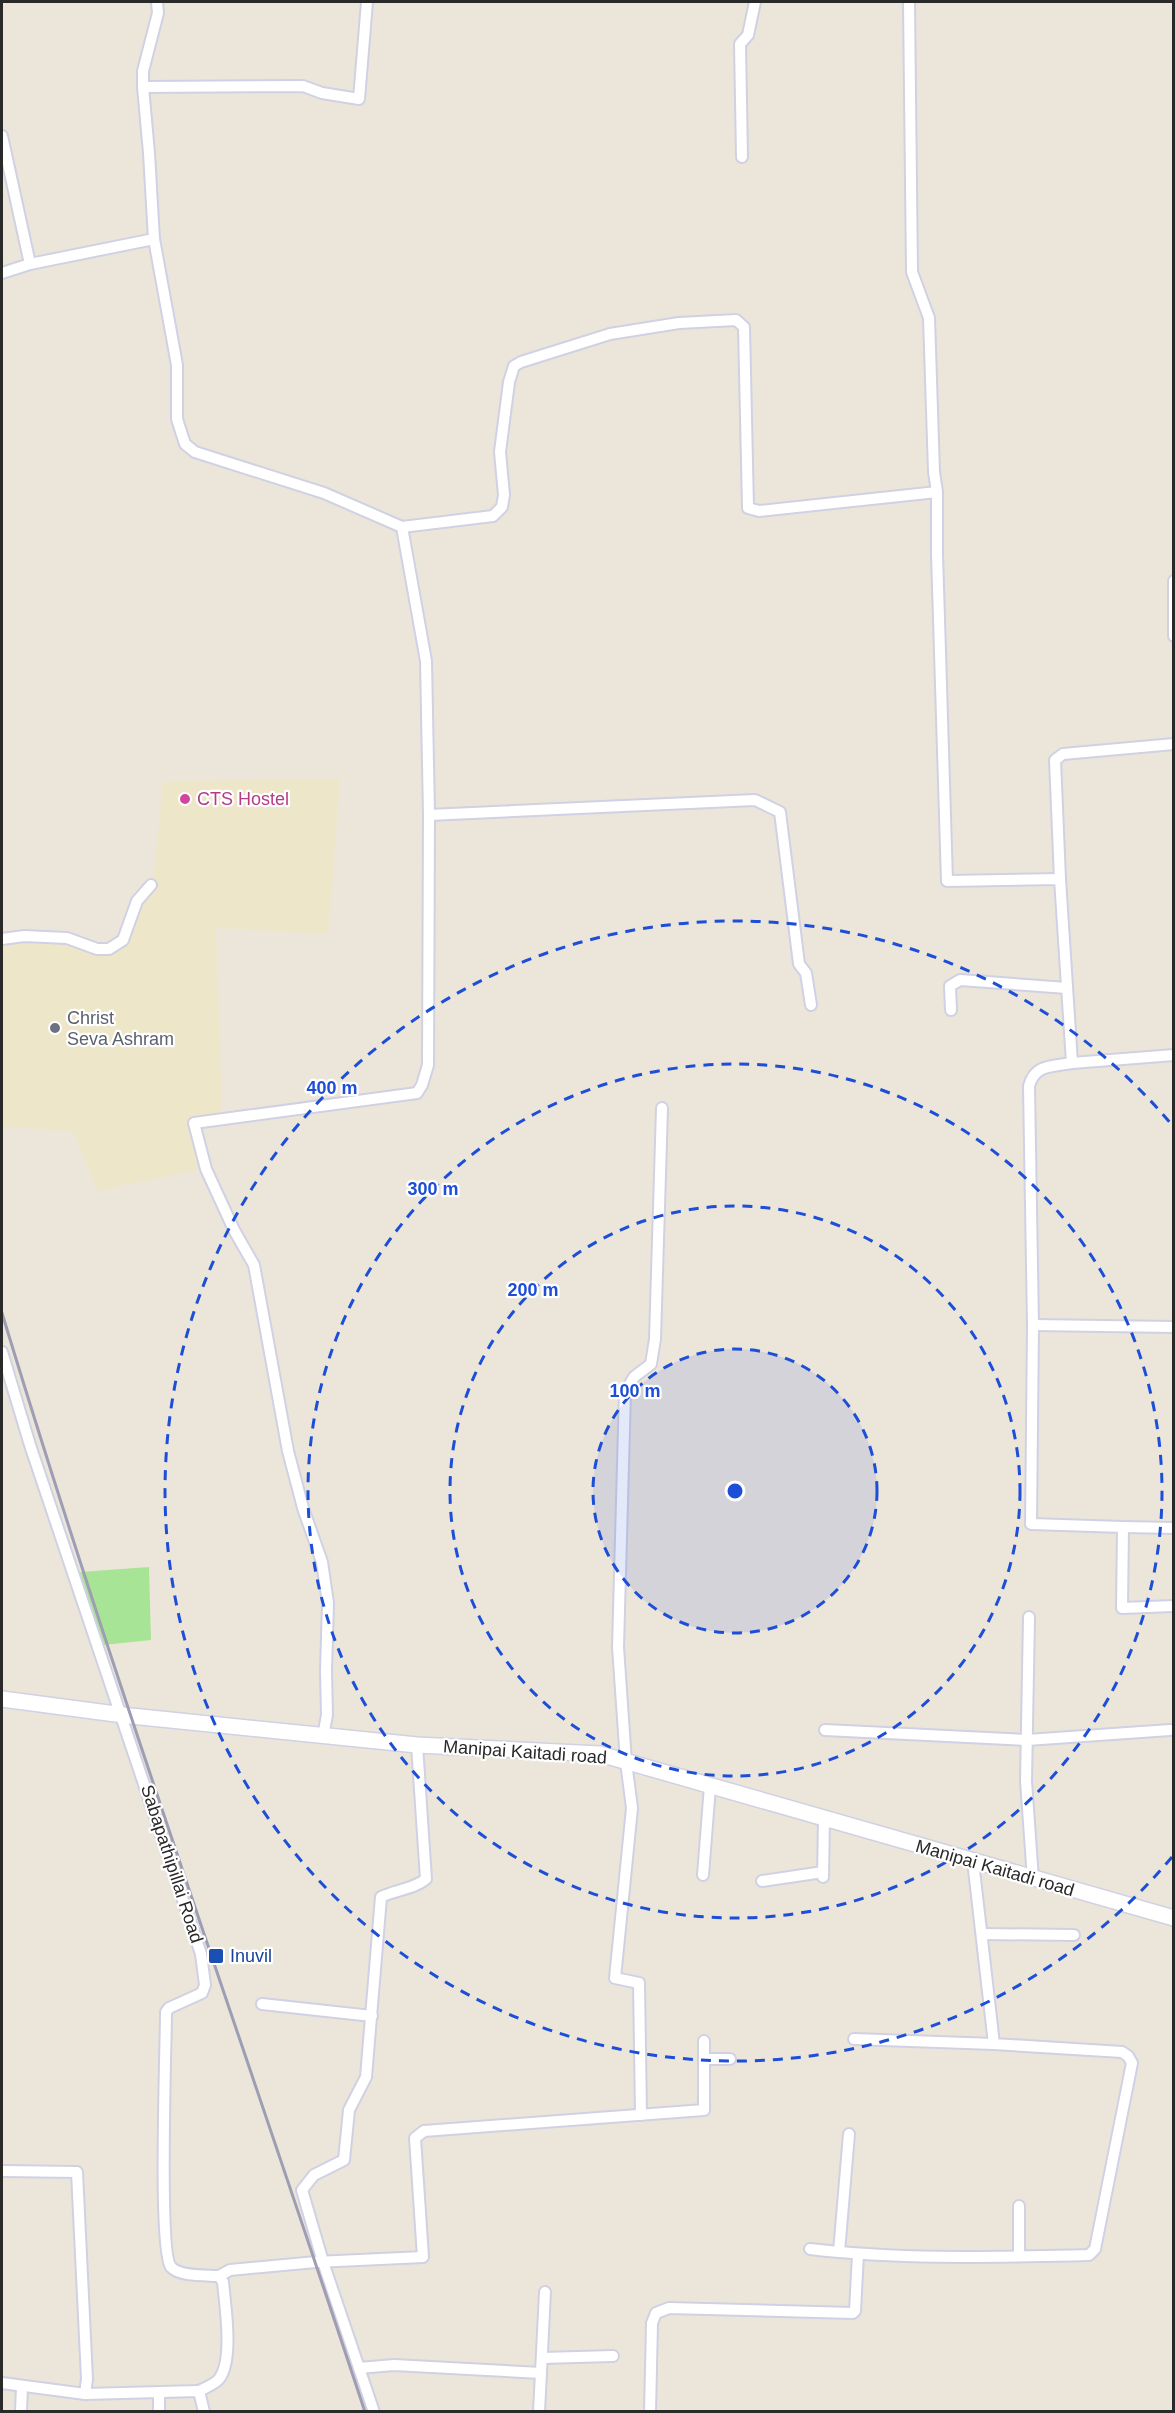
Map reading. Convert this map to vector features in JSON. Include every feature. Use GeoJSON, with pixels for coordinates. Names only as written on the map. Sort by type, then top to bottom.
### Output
{"type":"FeatureCollection","features":[{"type":"Feature","properties":{"kind":"main road","name":"Manipai Kaitadi road"},"geometry":{"type":"LineString","coordinates":[[2,1699],[123,1715],[417,1745],[600,1754],[1173,1918]]}},
{"type":"Feature","properties":{"kind":"street"},"geometry":{"type":"LineString","coordinates":[[157,2],[158,13],[143,71],[142,87],[154,239],[177,364],[177,419],[185,444],[195,452],[324,493],[402,527],[493,516],[502,507],[504,495],[500,452],[509,382],[514,366],[610,334],[679,323],[736,320],[744,327],[748,508],[759,511],[937,492]]}},
{"type":"Feature","properties":{"kind":"street"},"geometry":{"type":"LineString","coordinates":[[142,87],[303,86],[322,93],[359,99],[367,2]]}},
{"type":"Feature","properties":{"kind":"street"},"geometry":{"type":"LineString","coordinates":[[742,157],[740,44],[748,35],[754,2]]}},
{"type":"Feature","properties":{"kind":"street"},"geometry":{"type":"LineString","coordinates":[[909,2],[912,272],[929,318],[934,472],[937,492],[937,565],[947,881],[1060,879]]}},
{"type":"Feature","properties":{"kind":"street"},"geometry":{"type":"LineString","coordinates":[[2,141],[30,264]]}},
{"type":"Feature","properties":{"kind":"street"},"geometry":{"type":"LineString","coordinates":[[2,273],[30,264],[154,239]]}},
{"type":"Feature","properties":{"kind":"street"},"geometry":{"type":"LineString","coordinates":[[323,1736],[327,1715],[328,1603],[322,1562],[303,1509],[288,1451],[254,1265],[234,1230],[207,1169],[194,1123],[417,1093],[422,1085],[428,1065],[429,815],[426,661],[402,527]]}},
{"type":"Feature","properties":{"kind":"street"},"geometry":{"type":"LineString","coordinates":[[1173,581],[1173,636]]}},
{"type":"Feature","properties":{"kind":"street"},"geometry":{"type":"LineString","coordinates":[[1072,1064],[1055,760],[1062,754],[1173,744]]}},
{"type":"Feature","properties":{"kind":"street"},"geometry":{"type":"LineString","coordinates":[[429,815],[755,800],[780,812],[799,964],[806,973],[811,1005]]}},
{"type":"Feature","properties":{"kind":"street"},"geometry":{"type":"LineString","coordinates":[[2,939],[24,936],[67,938],[97,949],[109,949],[123,940],[137,901],[152,885]]}},
{"type":"Feature","properties":{"kind":"street"},"geometry":{"type":"LineString","coordinates":[[951,1010],[950,986],[960,980],[1067,987]]}},
{"type":"Feature","properties":{"kind":"street"},"geometry":{"type":"LineString","coordinates":[[1173,1055],[1039,1069],[1032,1075],[1029,1086],[1033,1325],[1031,1524],[1173,1528]]}},
{"type":"Feature","properties":{"kind":"street"},"geometry":{"type":"LineString","coordinates":[[641,2115],[639,1983],[615,1978],[632,1808],[626,1762],[618,1647],[625,1392],[634,1377],[651,1364],[655,1340],[662,1108]]}},
{"type":"Feature","properties":{"kind":"street"},"geometry":{"type":"LineString","coordinates":[[1033,1325],[1173,1327]]}},
{"type":"Feature","properties":{"kind":"street","name":"Sabapathipillai Road"},"geometry":{"type":"LineString","coordinates":[[2,1352],[30,1445],[123,1715],[201,1954],[205,1985],[202,1993],[169,2008],[166,2012],[164,2213],[166,2258],[171,2268],[179,2272],[219,2277]]}},
{"type":"Feature","properties":{"kind":"street"},"geometry":{"type":"LineString","coordinates":[[1123,1527],[1122,1608],[1173,1606]]}},
{"type":"Feature","properties":{"kind":"street"},"geometry":{"type":"LineString","coordinates":[[1029,1617],[1026,1781],[1033,1879]]}},
{"type":"Feature","properties":{"kind":"street"},"geometry":{"type":"LineString","coordinates":[[825,1730],[1027,1740],[1170,1730]]}},
{"type":"Feature","properties":{"kind":"street"},"geometry":{"type":"LineString","coordinates":[[374,2412],[323,2262],[302,2190],[314,2175],[344,2160],[349,2110],[366,2077],[381,1897],[418,1885],[426,1879],[417,1745]]}},
{"type":"Feature","properties":{"kind":"street"},"geometry":{"type":"LineString","coordinates":[[703,1875],[710,1786]]}},
{"type":"Feature","properties":{"kind":"street"},"geometry":{"type":"LineString","coordinates":[[762,1881],[823,1875],[824,1818]]}},
{"type":"Feature","properties":{"kind":"street"},"geometry":{"type":"LineString","coordinates":[[973,1861],[994,2044]]}},
{"type":"Feature","properties":{"kind":"street"},"geometry":{"type":"LineString","coordinates":[[982,1934],[1074,1935]]}},
{"type":"Feature","properties":{"kind":"street"},"geometry":{"type":"LineString","coordinates":[[262,2004],[372,2016]]}},
{"type":"Feature","properties":{"kind":"street"},"geometry":{"type":"LineString","coordinates":[[810,2249],[858,2254],[1019,2256],[1089,2254],[1095,2249],[1132,2063],[1122,2052],[994,2044],[854,2040]]}},
{"type":"Feature","properties":{"kind":"street"},"geometry":{"type":"LineString","coordinates":[[2,2383],[85,2394],[199,2391],[219,2380],[224,2367],[228,2337],[223,2282],[219,2277],[230,2270],[423,2257],[415,2138],[424,2131],[704,2110],[704,2041]]}},
{"type":"Feature","properties":{"kind":"street"},"geometry":{"type":"LineString","coordinates":[[704,2059],[730,2059]]}},
{"type":"Feature","properties":{"kind":"street"},"geometry":{"type":"LineString","coordinates":[[839,2252],[849,2134]]}},
{"type":"Feature","properties":{"kind":"street"},"geometry":{"type":"LineString","coordinates":[[2,2171],[77,2172],[87,2379],[85,2394]]}},
{"type":"Feature","properties":{"kind":"street"},"geometry":{"type":"LineString","coordinates":[[1019,2206],[1019,2256]]}},
{"type":"Feature","properties":{"kind":"street"},"geometry":{"type":"LineString","coordinates":[[650,2412],[652,2323],[656,2313],[669,2308],[853,2313],[855,2312],[858,2254]]}},
{"type":"Feature","properties":{"kind":"street"},"geometry":{"type":"LineString","coordinates":[[539,2412],[545,2292]]}},
{"type":"Feature","properties":{"kind":"street"},"geometry":{"type":"LineString","coordinates":[[542,2358],[613,2356]]}},
{"type":"Feature","properties":{"kind":"street"},"geometry":{"type":"LineString","coordinates":[[359,2367],[394,2365],[541,2373]]}},
{"type":"Feature","properties":{"kind":"street"},"geometry":{"type":"LineString","coordinates":[[21,2412],[22,2386]]}},
{"type":"Feature","properties":{"kind":"street"},"geometry":{"type":"LineString","coordinates":[[199,2391],[204,2412]]}},
{"type":"Feature","properties":{"kind":"street"},"geometry":{"type":"LineString","coordinates":[[159,2392],[159,2412]]}},
{"type":"Feature","properties":{"kind":"shaded area"},"geometry":{"type":"Polygon","coordinates":[[[340,779],[328,934],[216,928],[222,1114],[190,1119],[200,1169],[98,1191],[73,1131],[2,1127],[2,941],[67,941],[97,951],[125,942],[139,902],[153,887],[163,781],[340,779]]]}},
{"type":"Feature","properties":{"kind":"green space"},"geometry":{"type":"Polygon","coordinates":[[[149,1567],[151,1640],[103,1645],[80,1572],[149,1567]]]}},
{"type":"Feature","properties":{"kind":"railway"},"geometry":{"type":"LineString","coordinates":[[2,1313],[134,1726],[365,2412]]}},
{"type":"Feature","properties":{"kind":"place","name":"CTS Hostel"},"geometry":{"type":"Point","coordinates":[185,799]}},
{"type":"Feature","properties":{"kind":"place","name":"Christ Seva Ashram"},"geometry":{"type":"Point","coordinates":[55,1028]}},
{"type":"Feature","properties":{"kind":"place","name":"Inuvil"},"geometry":{"type":"Point","coordinates":[216,1956]}}]}
